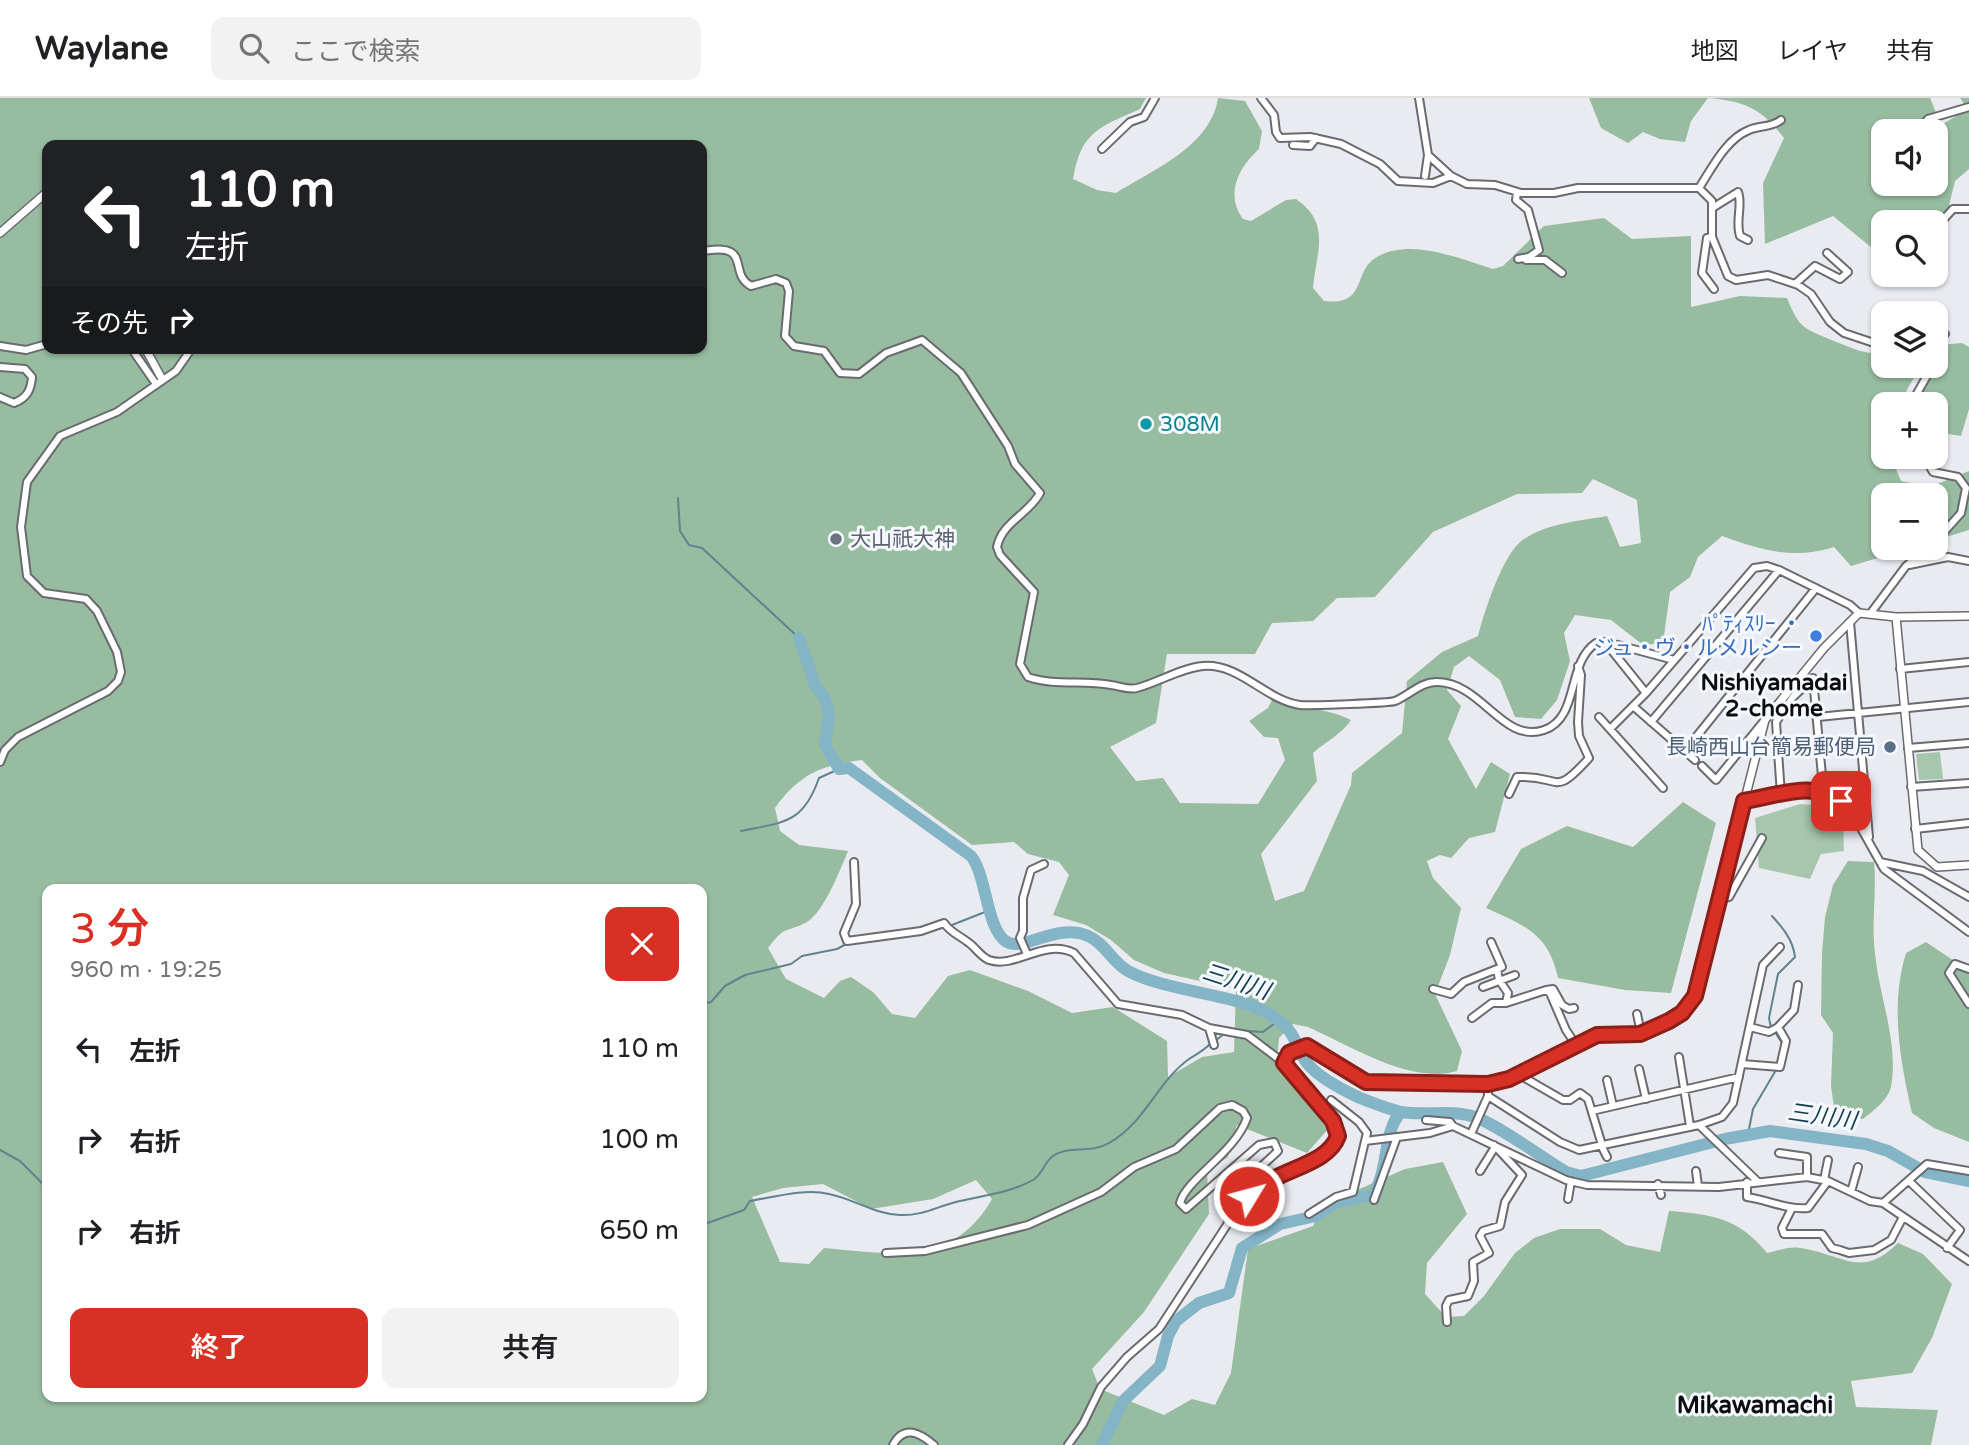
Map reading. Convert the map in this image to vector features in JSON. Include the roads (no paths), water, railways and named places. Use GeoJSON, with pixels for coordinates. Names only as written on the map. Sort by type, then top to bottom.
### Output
{"type":"FeatureCollection","features":[{"type":"Feature","properties":{"kind":"street"},"geometry":{"type":"LineString","coordinates":[[1102,149],[1130,122],[1144,117],[1155,98]]}},
{"type":"Feature","properties":{"kind":"street"},"geometry":{"type":"LineString","coordinates":[[1261,98],[1273,115],[1277,135],[1290,139],[1316,138],[1341,144],[1380,164],[1398,181],[1433,183],[1451,176]]}},
{"type":"Feature","properties":{"kind":"street"},"geometry":{"type":"LineString","coordinates":[[1419,98],[1428,155],[1425,176]]}},
{"type":"Feature","properties":{"kind":"street"},"geometry":{"type":"LineString","coordinates":[[1928,119],[1969,107]]}},
{"type":"Feature","properties":{"kind":"street"},"geometry":{"type":"LineString","coordinates":[[1699,187],[1729,144],[1749,130],[1775,125],[1781,120]]}},
{"type":"Feature","properties":{"kind":"street"},"geometry":{"type":"LineString","coordinates":[[1293,145],[1310,146],[1316,138]]}},
{"type":"Feature","properties":{"kind":"street"},"geometry":{"type":"LineString","coordinates":[[1428,155],[1451,176],[1467,184],[1495,186],[1517,192],[1554,194],[1578,188],[1699,187],[1709,195],[1714,207],[1712,237],[1723,269],[1730,278],[1740,280],[1768,275],[1795,284],[1811,294],[1830,322],[1843,333],[1871,342]]}},
{"type":"Feature","properties":{"kind":"street"},"geometry":{"type":"LineString","coordinates":[[1517,192],[1515,197],[1528,209],[1539,246],[1538,253],[1521,259],[1545,260],[1562,273]]}},
{"type":"Feature","properties":{"kind":"street"},"geometry":{"type":"LineString","coordinates":[[1714,207],[1738,192],[1740,199],[1736,224],[1740,236],[1748,240]]}},
{"type":"Feature","properties":{"kind":"street"},"geometry":{"type":"LineString","coordinates":[[0,233],[42,195]]}},
{"type":"Feature","properties":{"kind":"street"},"geometry":{"type":"LineString","coordinates":[[1948,214],[1953,209],[1969,209]]}},
{"type":"Feature","properties":{"kind":"street"},"geometry":{"type":"LineString","coordinates":[[1712,237],[1707,238],[1702,273],[1714,289]]}},
{"type":"Feature","properties":{"kind":"street"},"geometry":{"type":"LineString","coordinates":[[707,251],[727,249],[733,252],[746,283],[751,286],[776,279],[786,283],[789,290],[785,336],[794,346],[824,351],[840,373],[859,374],[886,353],[922,340],[961,373],[1008,446],[1015,464],[1040,493],[1036,501],[1007,528],[997,547],[1000,555],[1034,592],[1020,664],[1028,677],[1044,683],[1079,680],[1134,689],[1205,666],[1235,673],[1291,703],[1305,706],[1396,701],[1422,685],[1436,681],[1461,686],[1485,702],[1514,729],[1532,732],[1543,731],[1559,722],[1566,708],[1578,664],[1588,649],[1605,642],[1675,660]]}},
{"type":"Feature","properties":{"kind":"street"},"geometry":{"type":"LineString","coordinates":[[1795,284],[1815,267],[1840,279],[1845,277],[1848,272],[1827,253]]}},
{"type":"Feature","properties":{"kind":"street"},"geometry":{"type":"LineString","coordinates":[[0,346],[26,350],[42,345]]}},
{"type":"Feature","properties":{"kind":"street"},"geometry":{"type":"LineString","coordinates":[[136,354],[159,382]]}},
{"type":"Feature","properties":{"kind":"street"},"geometry":{"type":"LineString","coordinates":[[147,354],[159,382]]}},
{"type":"Feature","properties":{"kind":"street"},"geometry":{"type":"LineString","coordinates":[[0,762],[11,742],[108,691],[118,681],[121,672],[117,652],[86,599],[44,593],[27,576],[20,527],[27,482],[60,436],[117,412],[176,371],[187,354]]}},
{"type":"Feature","properties":{"kind":"street"},"geometry":{"type":"LineString","coordinates":[[0,367],[25,369],[32,376],[32,387],[24,399],[14,403],[0,397]]}},
{"type":"Feature","properties":{"kind":"street"},"geometry":{"type":"LineString","coordinates":[[1932,469],[1934,472],[1958,477],[1966,488],[1961,513],[1948,528]]}},
{"type":"Feature","properties":{"kind":"street"},"geometry":{"type":"LineString","coordinates":[[1906,566],[1948,557],[1969,561]]}},
{"type":"Feature","properties":{"kind":"street"},"geometry":{"type":"LineString","coordinates":[[1870,614],[1913,560]]}},
{"type":"Feature","properties":{"kind":"street"},"geometry":{"type":"LineString","coordinates":[[1611,729],[1646,693],[1754,568],[1767,566],[1779,570],[1859,613],[1895,617],[1969,616]]}},
{"type":"Feature","properties":{"kind":"street"},"geometry":{"type":"LineString","coordinates":[[1651,722],[1779,570]]}},
{"type":"Feature","properties":{"kind":"street"},"geometry":{"type":"LineString","coordinates":[[1684,751],[1816,589]]}},
{"type":"Feature","properties":{"kind":"street"},"geometry":{"type":"LineString","coordinates":[[1702,766],[1716,779],[1849,620],[1859,613]]}},
{"type":"Feature","properties":{"kind":"street"},"geometry":{"type":"LineString","coordinates":[[1895,617],[1918,850],[1929,862],[1942,868],[1969,865]]}},
{"type":"Feature","properties":{"kind":"street"},"geometry":{"type":"LineString","coordinates":[[1849,620],[1870,843]]}},
{"type":"Feature","properties":{"kind":"street"},"geometry":{"type":"LineString","coordinates":[[1605,642],[1646,693]]}},
{"type":"Feature","properties":{"kind":"street"},"geometry":{"type":"LineString","coordinates":[[1900,669],[1969,662]]}},
{"type":"Feature","properties":{"kind":"street"},"geometry":{"type":"LineString","coordinates":[[1508,794],[1517,777],[1529,776],[1558,783],[1568,782],[1590,758],[1579,736],[1581,675],[1578,664]]}},
{"type":"Feature","properties":{"kind":"street"},"geometry":{"type":"LineString","coordinates":[[1781,795],[1776,722],[1811,678],[1814,678],[1822,776]]}},
{"type":"Feature","properties":{"kind":"street"},"geometry":{"type":"LineString","coordinates":[[1818,717],[1969,702]]}},
{"type":"Feature","properties":{"kind":"street"},"geometry":{"type":"LineString","coordinates":[[1633,706],[1695,760]]}},
{"type":"Feature","properties":{"kind":"street"},"geometry":{"type":"LineString","coordinates":[[1600,717],[1663,788]]}},
{"type":"Feature","properties":{"kind":"street"},"geometry":{"type":"LineString","coordinates":[[1284,1063],[1295,1049],[1307,1046],[1366,1082],[1488,1084],[1518,1074],[1606,1033],[1641,1033],[1682,1013],[1695,996],[1765,720]]}},
{"type":"Feature","properties":{"kind":"street"},"geometry":{"type":"LineString","coordinates":[[1908,748],[1969,743]]}},
{"type":"Feature","properties":{"kind":"street"},"geometry":{"type":"LineString","coordinates":[[1911,788],[1969,783]]}},
{"type":"Feature","properties":{"kind":"street"},"geometry":{"type":"LineString","coordinates":[[1744,801],[1812,789],[1833,796],[1853,814],[1884,869],[1969,932]]}},
{"type":"Feature","properties":{"kind":"street"},"geometry":{"type":"LineString","coordinates":[[1915,829],[1969,823]]}},
{"type":"Feature","properties":{"kind":"street"},"geometry":{"type":"LineString","coordinates":[[1719,900],[1729,897],[1762,838]]}},
{"type":"Feature","properties":{"kind":"street"},"geometry":{"type":"LineString","coordinates":[[854,862],[856,904],[844,933],[847,941],[921,931],[944,923],[951,932],[971,944],[986,959],[1005,960],[1048,948],[1067,950],[1074,953],[1118,1004],[1182,1015],[1209,1028],[1247,1035],[1284,1063],[1333,1121],[1338,1136],[1334,1146],[1314,1161],[1287,1170],[1260,1185],[1228,1222],[1159,1329],[1127,1357],[1101,1387],[1083,1424],[1068,1445]]}},
{"type":"Feature","properties":{"kind":"street"},"geometry":{"type":"LineString","coordinates":[[1880,862],[1923,871],[1969,897]]}},
{"type":"Feature","properties":{"kind":"street"},"geometry":{"type":"LineString","coordinates":[[1923,871],[1929,862]]}},
{"type":"Feature","properties":{"kind":"street"},"geometry":{"type":"LineString","coordinates":[[1026,952],[1020,939],[1023,931],[1023,898],[1031,870],[1044,864]]}},
{"type":"Feature","properties":{"kind":"street"},"geometry":{"type":"LineString","coordinates":[[1433,989],[1453,993],[1464,982],[1502,967],[1492,942]]}},
{"type":"Feature","properties":{"kind":"street"},"geometry":{"type":"LineString","coordinates":[[1488,1096],[1572,1148],[1602,1145],[1699,1125],[1722,1117],[1730,1110],[1739,1077],[1763,965],[1780,947]]}},
{"type":"Feature","properties":{"kind":"street"},"geometry":{"type":"LineString","coordinates":[[1969,969],[1955,964],[1949,973],[1951,981],[1969,1004]]}},
{"type":"Feature","properties":{"kind":"street"},"geometry":{"type":"LineString","coordinates":[[1497,969],[1500,982],[1508,993],[1506,1003]]}},
{"type":"Feature","properties":{"kind":"street"},"geometry":{"type":"LineString","coordinates":[[1483,987],[1515,975]]}},
{"type":"Feature","properties":{"kind":"street"},"geometry":{"type":"LineString","coordinates":[[1774,1029],[1794,1010],[1798,985]]}},
{"type":"Feature","properties":{"kind":"street"},"geometry":{"type":"LineString","coordinates":[[1472,1018],[1496,1001],[1506,1003],[1553,989],[1562,1005],[1569,1009],[1574,1008]]}},
{"type":"Feature","properties":{"kind":"street"},"geometry":{"type":"LineString","coordinates":[[1546,990],[1554,997],[1562,1022],[1576,1045]]}},
{"type":"Feature","properties":{"kind":"street"},"geometry":{"type":"LineString","coordinates":[[1637,1014],[1641,1033]]}},
{"type":"Feature","properties":{"kind":"street"},"geometry":{"type":"LineString","coordinates":[[1742,1064],[1776,1067],[1786,1041],[1774,1029],[1749,1027]]}},
{"type":"Feature","properties":{"kind":"street"},"geometry":{"type":"LineString","coordinates":[[1209,1028],[1212,1041]]}},
{"type":"Feature","properties":{"kind":"street"},"geometry":{"type":"LineString","coordinates":[[1679,1058],[1690,1126]]}},
{"type":"Feature","properties":{"kind":"street"},"geometry":{"type":"LineString","coordinates":[[1639,1069],[1646,1099]]}},
{"type":"Feature","properties":{"kind":"street"},"geometry":{"type":"LineString","coordinates":[[1518,1074],[1566,1101],[1580,1093],[1588,1099],[1607,1157]]}},
{"type":"Feature","properties":{"kind":"street"},"geometry":{"type":"LineString","coordinates":[[1592,1111],[1739,1077]]}},
{"type":"Feature","properties":{"kind":"street"},"geometry":{"type":"LineString","coordinates":[[1607,1080],[1612,1106]]}},
{"type":"Feature","properties":{"kind":"street"},"geometry":{"type":"LineString","coordinates":[[1471,1134],[1488,1096],[1488,1084]]}},
{"type":"Feature","properties":{"kind":"street"},"geometry":{"type":"LineString","coordinates":[[1309,1214],[1336,1197],[1353,1192],[1367,1133],[1359,1122],[1331,1100]]}},
{"type":"Feature","properties":{"kind":"street"},"geometry":{"type":"LineString","coordinates":[[886,1252],[925,1251],[1028,1225],[1101,1192],[1134,1167],[1176,1149],[1220,1108],[1232,1105],[1243,1111],[1247,1118],[1241,1133],[1188,1189],[1180,1203],[1186,1209],[1259,1145],[1274,1142],[1278,1146],[1273,1157],[1239,1187],[1228,1222]]}},
{"type":"Feature","properties":{"kind":"street"},"geometry":{"type":"LineString","coordinates":[[1426,1120],[1450,1122],[1453,1126],[1571,1181],[1587,1185],[1719,1187],[1807,1177],[1826,1181],[1883,1203],[1969,1261]]}},
{"type":"Feature","properties":{"kind":"street"},"geometry":{"type":"LineString","coordinates":[[1699,1125],[1757,1181]]}},
{"type":"Feature","properties":{"kind":"street"},"geometry":{"type":"LineString","coordinates":[[1365,1141],[1396,1138],[1453,1126]]}},
{"type":"Feature","properties":{"kind":"street"},"geometry":{"type":"LineString","coordinates":[[1374,1200],[1396,1138]]}},
{"type":"Feature","properties":{"kind":"street"},"geometry":{"type":"LineString","coordinates":[[1480,1171],[1494,1145]]}},
{"type":"Feature","properties":{"kind":"street"},"geometry":{"type":"LineString","coordinates":[[1447,1322],[1446,1306],[1449,1300],[1468,1296],[1474,1281],[1473,1262],[1489,1253],[1480,1236],[1483,1231],[1500,1226],[1505,1202],[1522,1175],[1494,1145]]}},
{"type":"Feature","properties":{"kind":"street"},"geometry":{"type":"LineString","coordinates":[[1779,1153],[1807,1157],[1807,1177]]}},
{"type":"Feature","properties":{"kind":"street"},"geometry":{"type":"LineString","coordinates":[[1747,1182],[1747,1197],[1774,1201],[1791,1210],[1808,1208],[1826,1181],[1828,1160]]}},
{"type":"Feature","properties":{"kind":"street"},"geometry":{"type":"LineString","coordinates":[[1883,1203],[1927,1164],[1969,1171]]}},
{"type":"Feature","properties":{"kind":"street"},"geometry":{"type":"LineString","coordinates":[[1852,1192],[1858,1167]]}},
{"type":"Feature","properties":{"kind":"street"},"geometry":{"type":"LineString","coordinates":[[1696,1171],[1698,1186]]}},
{"type":"Feature","properties":{"kind":"street"},"geometry":{"type":"LineString","coordinates":[[1911,1178],[1960,1230],[1947,1248]]}},
{"type":"Feature","properties":{"kind":"street"},"geometry":{"type":"LineString","coordinates":[[1568,1199],[1571,1181]]}},
{"type":"Feature","properties":{"kind":"street"},"geometry":{"type":"LineString","coordinates":[[1658,1184],[1661,1195]]}},
{"type":"Feature","properties":{"kind":"street"},"geometry":{"type":"LineString","coordinates":[[1791,1210],[1782,1228],[1784,1234],[1822,1234],[1832,1248],[1849,1253],[1874,1250],[1887,1243],[1903,1217]]}},
{"type":"Feature","properties":{"kind":"street"},"geometry":{"type":"LineString","coordinates":[[893,1445],[900,1435],[907,1432],[924,1436],[934,1445]]}},
{"type":"Feature","properties":{"kind":"waterway"},"geometry":{"type":"LineString","coordinates":[[678,498],[680,531],[689,545],[702,548],[799,638]]}},
{"type":"Feature","properties":{"kind":"waterway","name":"三川川"},"geometry":{"type":"LineString","coordinates":[[799,638],[815,685],[824,697],[829,713],[825,745],[839,769],[849,768],[971,856],[995,926],[1007,942],[1022,943],[1065,932],[1088,936],[1128,971],[1163,984],[1242,1003],[1274,1017],[1291,1033],[1312,1068],[1354,1095],[1401,1112],[1457,1113],[1475,1117],[1508,1134],[1566,1172],[1581,1176],[1725,1139],[1770,1131],[1866,1144],[1888,1151],[1925,1172],[1969,1181]]}},
{"type":"Feature","properties":{"kind":"waterway"},"geometry":{"type":"LineString","coordinates":[[741,831],[780,822],[799,813],[813,793],[819,778],[839,769]]}},
{"type":"Feature","properties":{"kind":"waterway"},"geometry":{"type":"LineString","coordinates":[[952,925],[990,910]]}},
{"type":"Feature","properties":{"kind":"waterway"},"geometry":{"type":"LineString","coordinates":[[1771,1028],[1769,1018],[1778,974],[1795,957],[1790,940],[1772,916]]}},
{"type":"Feature","properties":{"kind":"waterway"},"geometry":{"type":"LineString","coordinates":[[923,934],[941,928]]}},
{"type":"Feature","properties":{"kind":"waterway"},"geometry":{"type":"LineString","coordinates":[[707,1003],[725,986],[745,975],[791,964],[802,956],[837,949],[848,943]]}},
{"type":"Feature","properties":{"kind":"waterway"},"geometry":{"type":"LineString","coordinates":[[1232,1030],[1263,1032],[1279,1020]]}},
{"type":"Feature","properties":{"kind":"waterway"},"geometry":{"type":"LineString","coordinates":[[1775,1032],[1782,1043],[1777,1065]]}},
{"type":"Feature","properties":{"kind":"waterway"},"geometry":{"type":"LineString","coordinates":[[1215,1041],[1224,1034]]}},
{"type":"Feature","properties":{"kind":"waterway"},"geometry":{"type":"LineString","coordinates":[[707,1223],[744,1210],[750,1201],[779,1195],[820,1192],[881,1212],[908,1215],[1015,1188],[1036,1177],[1050,1159],[1059,1153],[1102,1146],[1122,1134],[1178,1068],[1210,1044]]}},
{"type":"Feature","properties":{"kind":"waterway"},"geometry":{"type":"LineString","coordinates":[[1748,1134],[1753,1109],[1776,1070]]}},
{"type":"Feature","properties":{"kind":"waterway"},"geometry":{"type":"LineString","coordinates":[[1102,1445],[1123,1401],[1160,1366],[1168,1336],[1176,1321],[1199,1303],[1229,1293],[1242,1248],[1280,1224],[1316,1216],[1335,1203],[1372,1195],[1381,1175],[1391,1130],[1401,1112]]}},
{"type":"Feature","properties":{"kind":"waterway"},"geometry":{"type":"LineString","coordinates":[[0,1150],[20,1161],[42,1183]]}},
{"type":"Feature","properties":{"kind":"place","name":"308M"},"geometry":{"type":"Point","coordinates":[1146,424]}},
{"type":"Feature","properties":{"kind":"place","name":"大山祇大神"},"geometry":{"type":"Point","coordinates":[836,539]}},
{"type":"Feature","properties":{"kind":"place","name":"ﾊﾟﾃｨｽﾘｰ ・ ジュ・ヴ・ルメルシー"},"geometry":{"type":"Point","coordinates":[1816,636]}},
{"type":"Feature","properties":{"kind":"place","name":"長崎西山台簡易郵便局"},"geometry":{"type":"Point","coordinates":[1890,747]}},
{"type":"Feature","properties":{"kind":"district","name":"Nishiyamadai 2-chome"},"geometry":{"type":"Point","coordinates":[1774,696]}},
{"type":"Feature","properties":{"kind":"district","name":"Mikawamachi"},"geometry":{"type":"Point","coordinates":[1755,1405]}}]}
